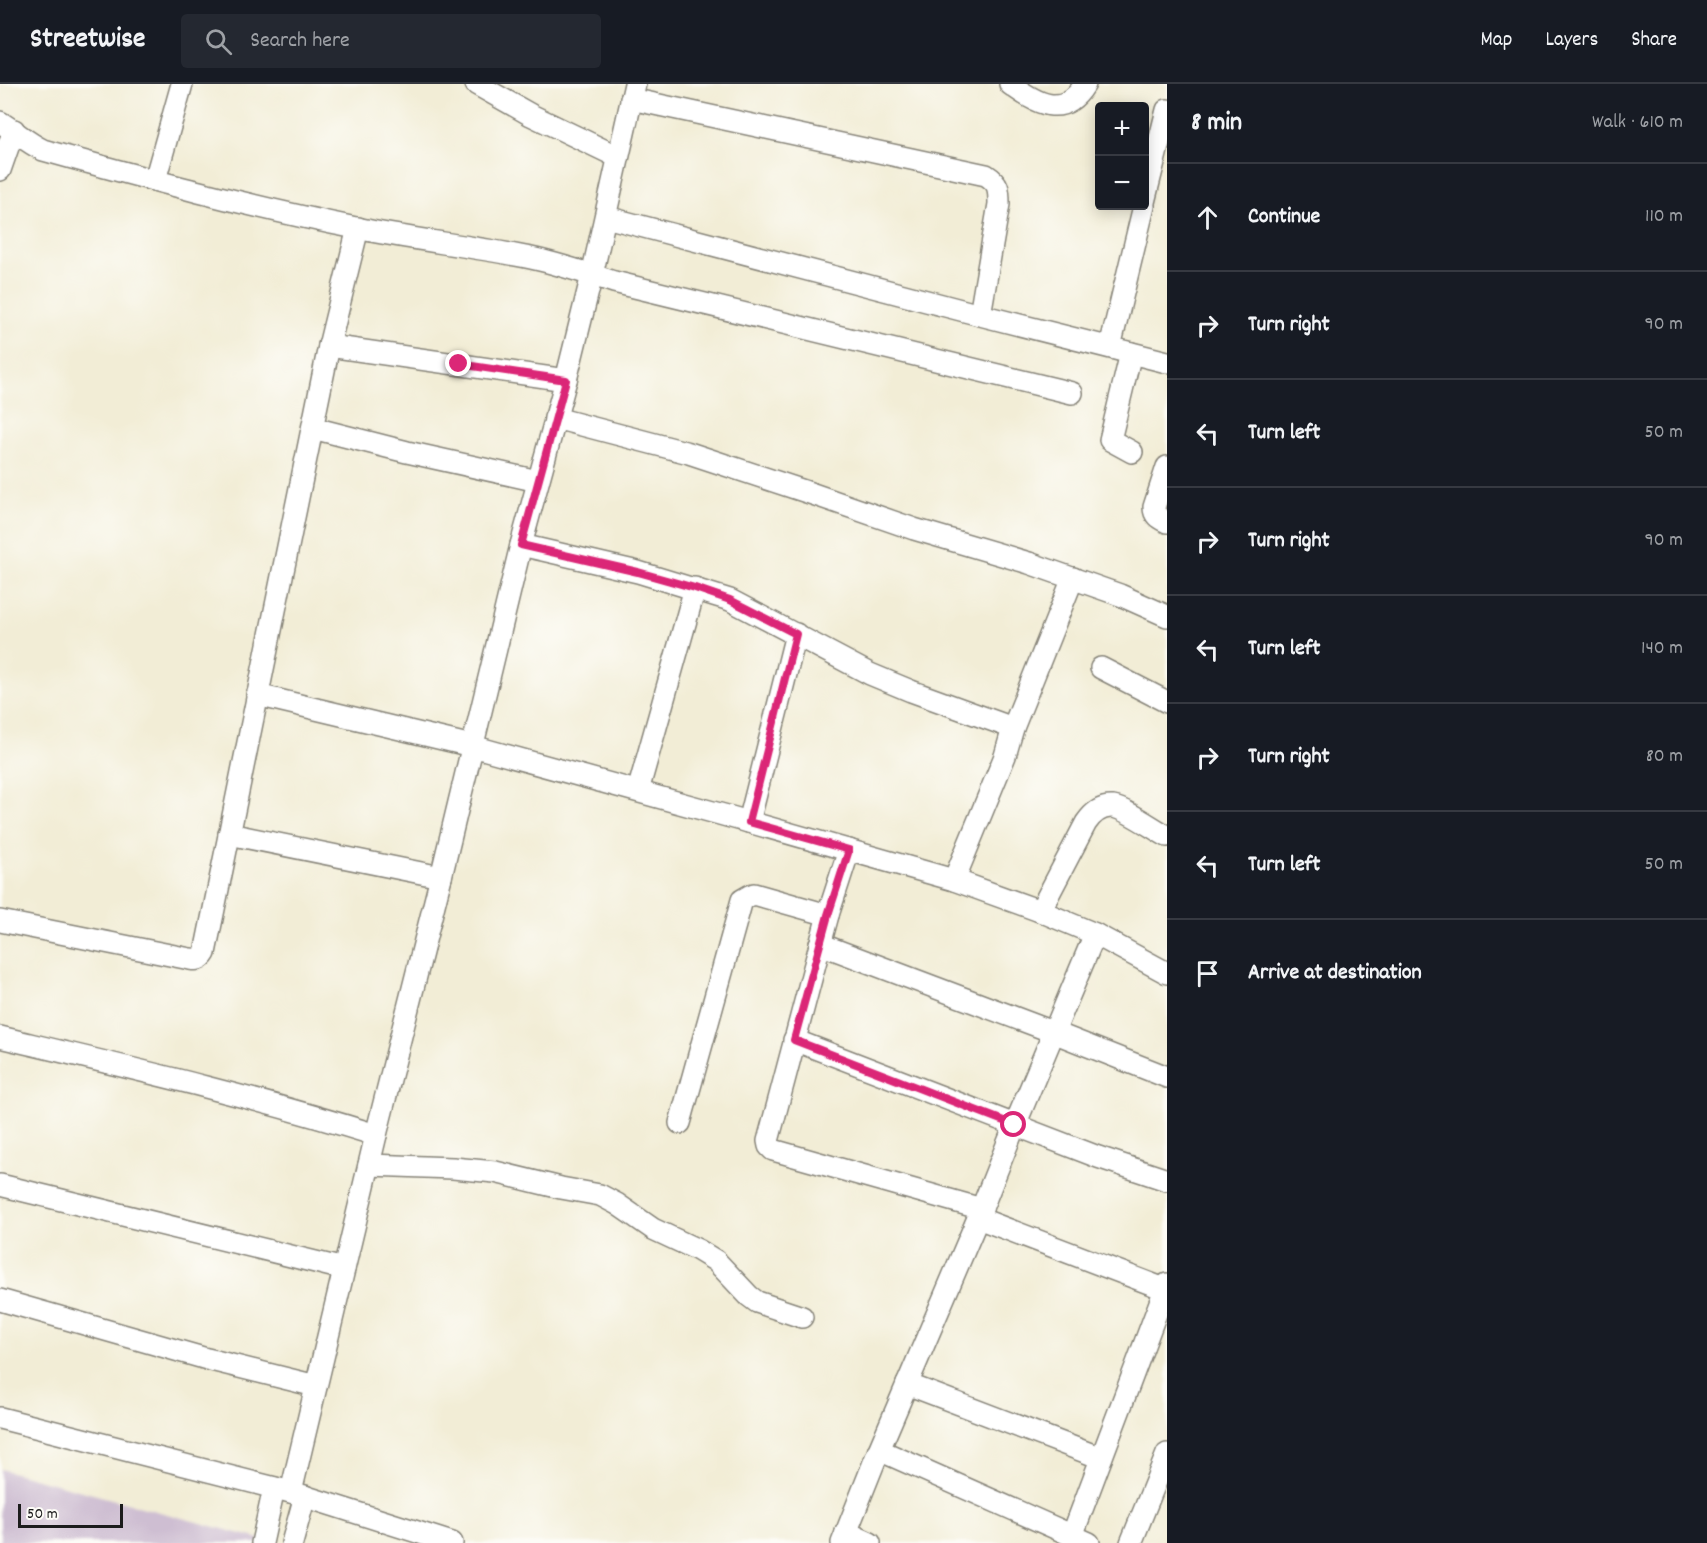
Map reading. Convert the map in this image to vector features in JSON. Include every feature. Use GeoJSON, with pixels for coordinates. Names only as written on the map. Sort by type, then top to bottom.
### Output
{"type":"FeatureCollection","features":[{"type":"Feature","properties":{"kind":"street"},"geometry":{"type":"LineString","coordinates":[[155,180],[182,84]]}},
{"type":"Feature","properties":{"kind":"street"},"geometry":{"type":"LineString","coordinates":[[476,84],[531,116],[618,157]]}},
{"type":"Feature","properties":{"kind":"street"},"geometry":{"type":"LineString","coordinates":[[1010,84],[1033,100],[1052,105],[1063,104],[1076,98],[1085,84]]}},
{"type":"Feature","properties":{"kind":"street"},"geometry":{"type":"LineString","coordinates":[[262,1543],[290,1492],[521,545],[592,275],[633,92],[986,175],[996,181],[999,204],[980,315]]}},
{"type":"Feature","properties":{"kind":"street"},"geometry":{"type":"LineString","coordinates":[[1149,191],[1161,160],[1167,110]]}},
{"type":"Feature","properties":{"kind":"street"},"geometry":{"type":"LineString","coordinates":[[0,166],[7,126],[43,150],[290,214],[530,258],[1072,393]]}},
{"type":"Feature","properties":{"kind":"street"},"geometry":{"type":"LineString","coordinates":[[1110,347],[1143,210]]}},
{"type":"Feature","properties":{"kind":"street"},"geometry":{"type":"LineString","coordinates":[[606,217],[1167,362]]}},
{"type":"Feature","properties":{"kind":"street"},"geometry":{"type":"LineString","coordinates":[[0,921],[190,959],[202,958],[205,953],[329,346],[358,228]]}},
{"type":"Feature","properties":{"kind":"street"},"geometry":{"type":"LineString","coordinates":[[329,346],[566,380]]}},
{"type":"Feature","properties":{"kind":"street"},"geometry":{"type":"LineString","coordinates":[[1131,353],[1110,440],[1132,452]]}},
{"type":"Feature","properties":{"kind":"street"},"geometry":{"type":"LineString","coordinates":[[555,418],[689,453],[810,492],[914,529],[1073,578],[1120,595],[1167,616]]}},
{"type":"Feature","properties":{"kind":"street"},"geometry":{"type":"LineString","coordinates":[[313,428],[407,452],[538,481]]}},
{"type":"Feature","properties":{"kind":"street"},"geometry":{"type":"LineString","coordinates":[[1167,467],[1154,507],[1157,517],[1167,522]]}},
{"type":"Feature","properties":{"kind":"street"},"geometry":{"type":"LineString","coordinates":[[521,545],[638,572],[730,600],[870,674],[1013,728]]}},
{"type":"Feature","properties":{"kind":"street"},"geometry":{"type":"LineString","coordinates":[[954,880],[1005,756],[1013,728],[1073,578]]}},
{"type":"Feature","properties":{"kind":"street"},"geometry":{"type":"LineString","coordinates":[[638,791],[695,588]]}},
{"type":"Feature","properties":{"kind":"street"},"geometry":{"type":"LineString","coordinates":[[749,822],[796,634]]}},
{"type":"Feature","properties":{"kind":"street"},"geometry":{"type":"LineString","coordinates":[[1101,668],[1167,702]]}},
{"type":"Feature","properties":{"kind":"street"},"geometry":{"type":"LineString","coordinates":[[257,695],[472,746],[954,880],[1040,911],[1095,934],[1167,973]]}},
{"type":"Feature","properties":{"kind":"street"},"geometry":{"type":"LineString","coordinates":[[1040,911],[1086,823],[1091,815],[1100,808],[1113,807],[1121,810],[1167,836]]}},
{"type":"Feature","properties":{"kind":"street"},"geometry":{"type":"LineString","coordinates":[[229,834],[441,877]]}},
{"type":"Feature","properties":{"kind":"street"},"geometry":{"type":"LineString","coordinates":[[849,850],[828,915],[794,1040],[768,1141],[769,1146],[773,1150],[980,1214],[1166,1288],[1101,1458],[1081,1540],[879,1450]]}},
{"type":"Feature","properties":{"kind":"street"},"geometry":{"type":"LineString","coordinates":[[680,1123],[742,900],[754,894],[828,915]]}},
{"type":"Feature","properties":{"kind":"street"},"geometry":{"type":"LineString","coordinates":[[870,1543],[844,1538],[1095,934]]}},
{"type":"Feature","properties":{"kind":"street"},"geometry":{"type":"LineString","coordinates":[[820,944],[1167,1077]]}},
{"type":"Feature","properties":{"kind":"street"},"geometry":{"type":"LineString","coordinates":[[0,1037],[311,1114],[376,1135]]}},
{"type":"Feature","properties":{"kind":"street"},"geometry":{"type":"LineString","coordinates":[[794,1040],[1098,1157],[1167,1180]]}},
{"type":"Feature","properties":{"kind":"street"},"geometry":{"type":"LineString","coordinates":[[369,1165],[495,1172],[600,1195],[652,1228],[716,1261],[757,1302],[802,1317]]}},
{"type":"Feature","properties":{"kind":"street"},"geometry":{"type":"LineString","coordinates":[[0,1185],[344,1269]]}},
{"type":"Feature","properties":{"kind":"street"},"geometry":{"type":"LineString","coordinates":[[0,1300],[207,1359],[316,1386]]}},
{"type":"Feature","properties":{"kind":"street"},"geometry":{"type":"LineString","coordinates":[[907,1384],[1101,1458]]}},
{"type":"Feature","properties":{"kind":"street"},"geometry":{"type":"LineString","coordinates":[[0,1418],[290,1492],[452,1543]]}},
{"type":"Feature","properties":{"kind":"street"},"geometry":{"type":"LineString","coordinates":[[1131,1543],[1167,1454]]}},
{"type":"Feature","properties":{"kind":"street"},"geometry":{"type":"LineString","coordinates":[[290,1492],[292,1543]]}},
{"type":"Feature","properties":{"kind":"shaded area"},"geometry":{"type":"Polygon","coordinates":[[[0,1469],[275,1543],[0,1543],[0,1469]]]}},
{"type":"Feature","properties":{"kind":"route"},"geometry":{"type":"LineString","coordinates":[[459,364],[566,380],[521,545],[638,572],[695,588],[730,600],[796,634],[749,822],[849,850],[828,915],[794,1040],[1014,1125]]}}]}
